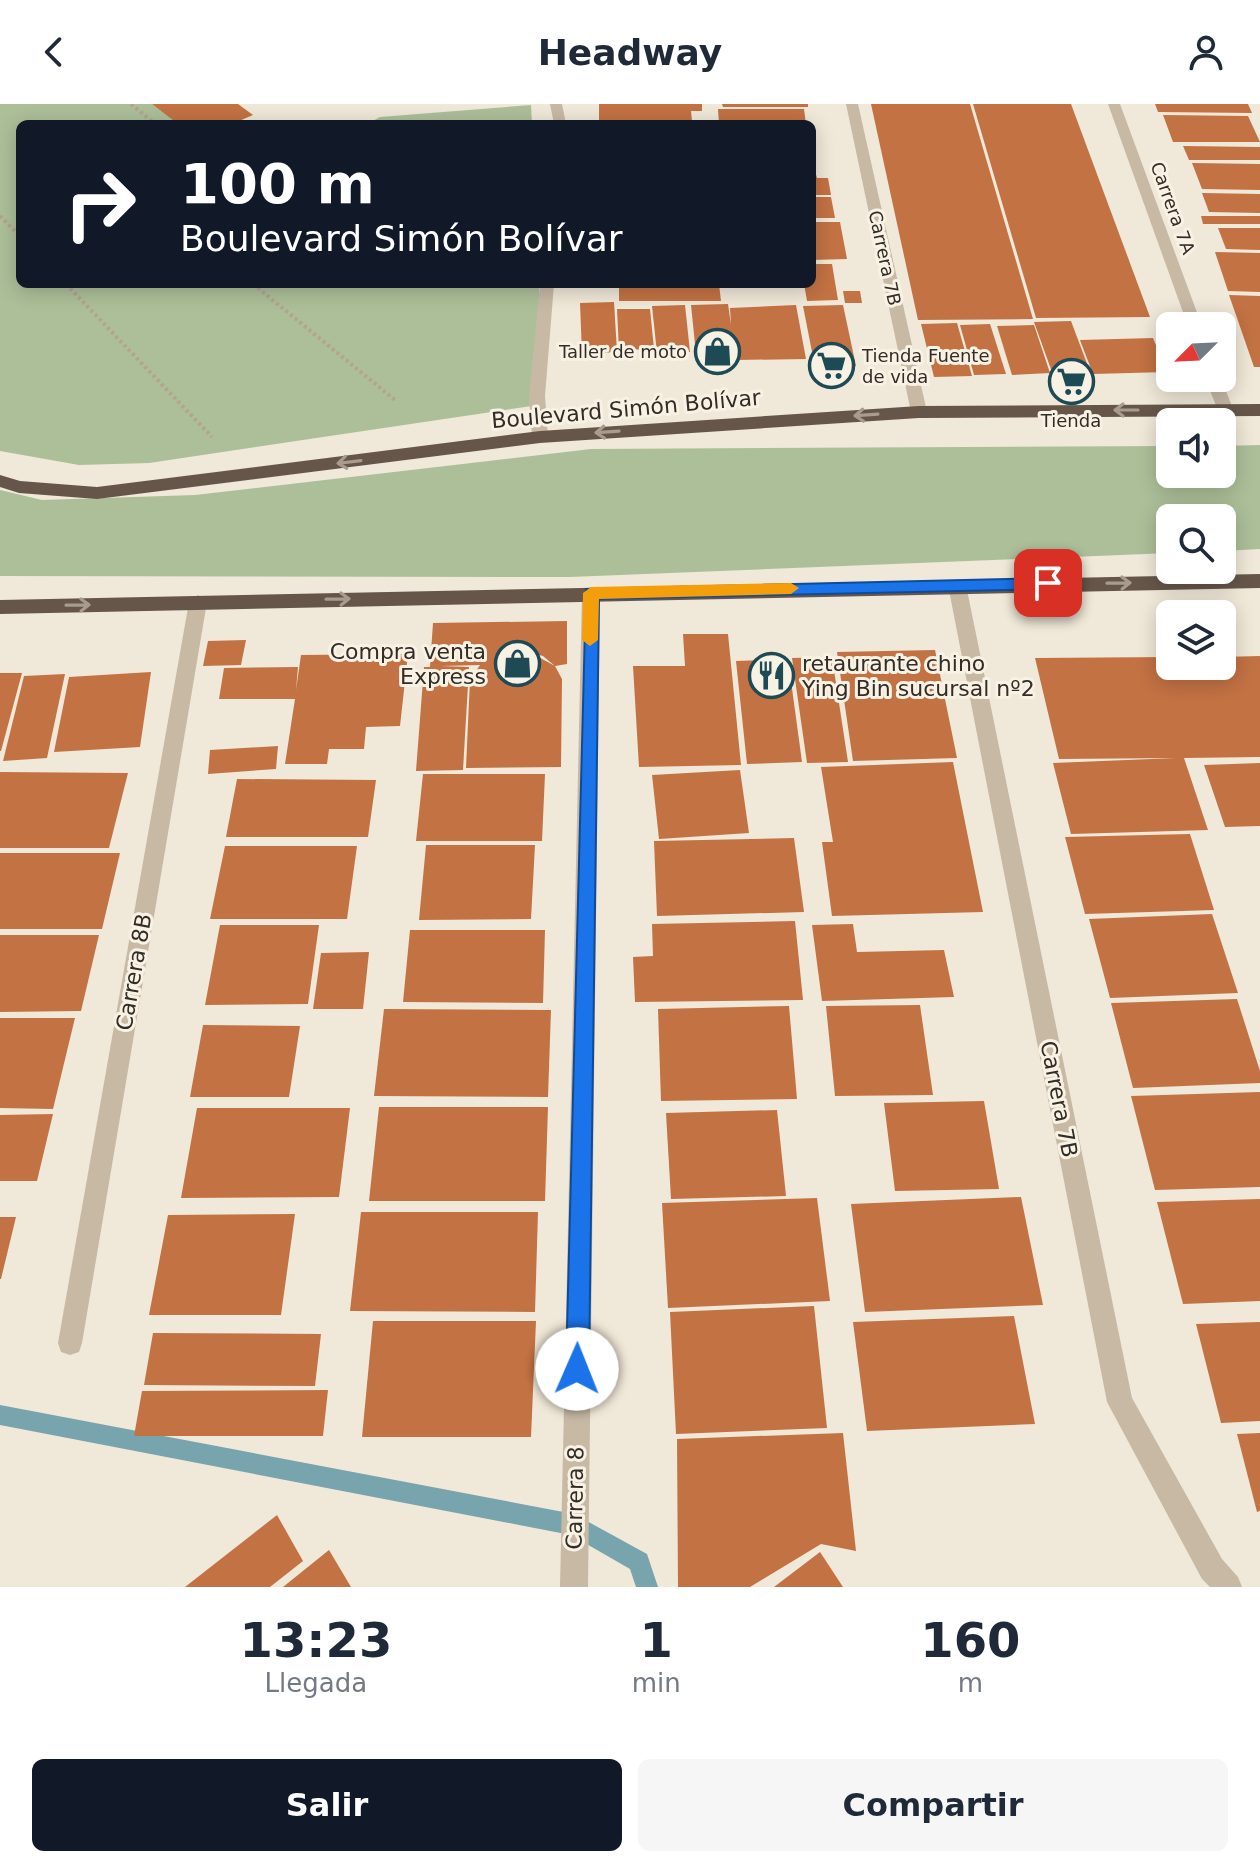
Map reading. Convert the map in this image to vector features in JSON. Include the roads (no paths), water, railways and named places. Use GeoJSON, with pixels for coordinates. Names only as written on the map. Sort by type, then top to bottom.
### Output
{"type":"FeatureCollection","features":[{"type":"Feature","properties":{"kind":"highway","name":"Boulevard Simón Bolívar"},"geometry":{"type":"LineString","coordinates":[[1236,409],[1260,410]]}},
{"type":"Feature","properties":{"kind":"highway","name":"Boulevard Simón Bolívar"},"geometry":{"type":"LineString","coordinates":[[0,481],[19,487],[97,493],[540,437],[919,412],[1156,410]]}},
{"type":"Feature","properties":{"kind":"highway"},"geometry":{"type":"LineString","coordinates":[[0,607],[1260,581]]}},
{"type":"Feature","properties":{"kind":"street","name":"Carrera 7B"},"geometry":{"type":"LineString","coordinates":[[852,104],[919,412]]}},
{"type":"Feature","properties":{"kind":"street","name":"Carrera 7A"},"geometry":{"type":"LineString","coordinates":[[1114,104],[1190,312]]}},
{"type":"Feature","properties":{"kind":"street"},"geometry":{"type":"LineString","coordinates":[[540,437],[537,396],[547,288]]}},
{"type":"Feature","properties":{"kind":"street","name":"Carrera 7B"},"geometry":{"type":"LineString","coordinates":[[957,585],[1120,1402],[1212,1569],[1228,1587]]}},
{"type":"Feature","properties":{"kind":"street","name":"Carrera 8"},"geometry":{"type":"LineString","coordinates":[[574,1587],[591,593]]}},
{"type":"Feature","properties":{"kind":"street","name":"Carrera 8B"},"geometry":{"type":"LineString","coordinates":[[70,1343],[198,602]]}},
{"type":"Feature","properties":{"kind":"waterway"},"geometry":{"type":"LineString","coordinates":[[0,1415],[574,1525],[639,1562],[647,1587]]}},
{"type":"Feature","properties":{"kind":"place","name":"Taller de moto"},"geometry":{"type":"Point","coordinates":[718,351]}},
{"type":"Feature","properties":{"kind":"place","name":"Tienda Fuente de vida"},"geometry":{"type":"Point","coordinates":[831,365]}},
{"type":"Feature","properties":{"kind":"place","name":"Tienda"},"geometry":{"type":"Point","coordinates":[1071,382]}},
{"type":"Feature","properties":{"kind":"place","name":"Compra venta Express"},"geometry":{"type":"Point","coordinates":[517,664]}},
{"type":"Feature","properties":{"kind":"place","name":"retaurante chino Ying Bin sucursal nº2"},"geometry":{"type":"Point","coordinates":[771,676]}}]}
